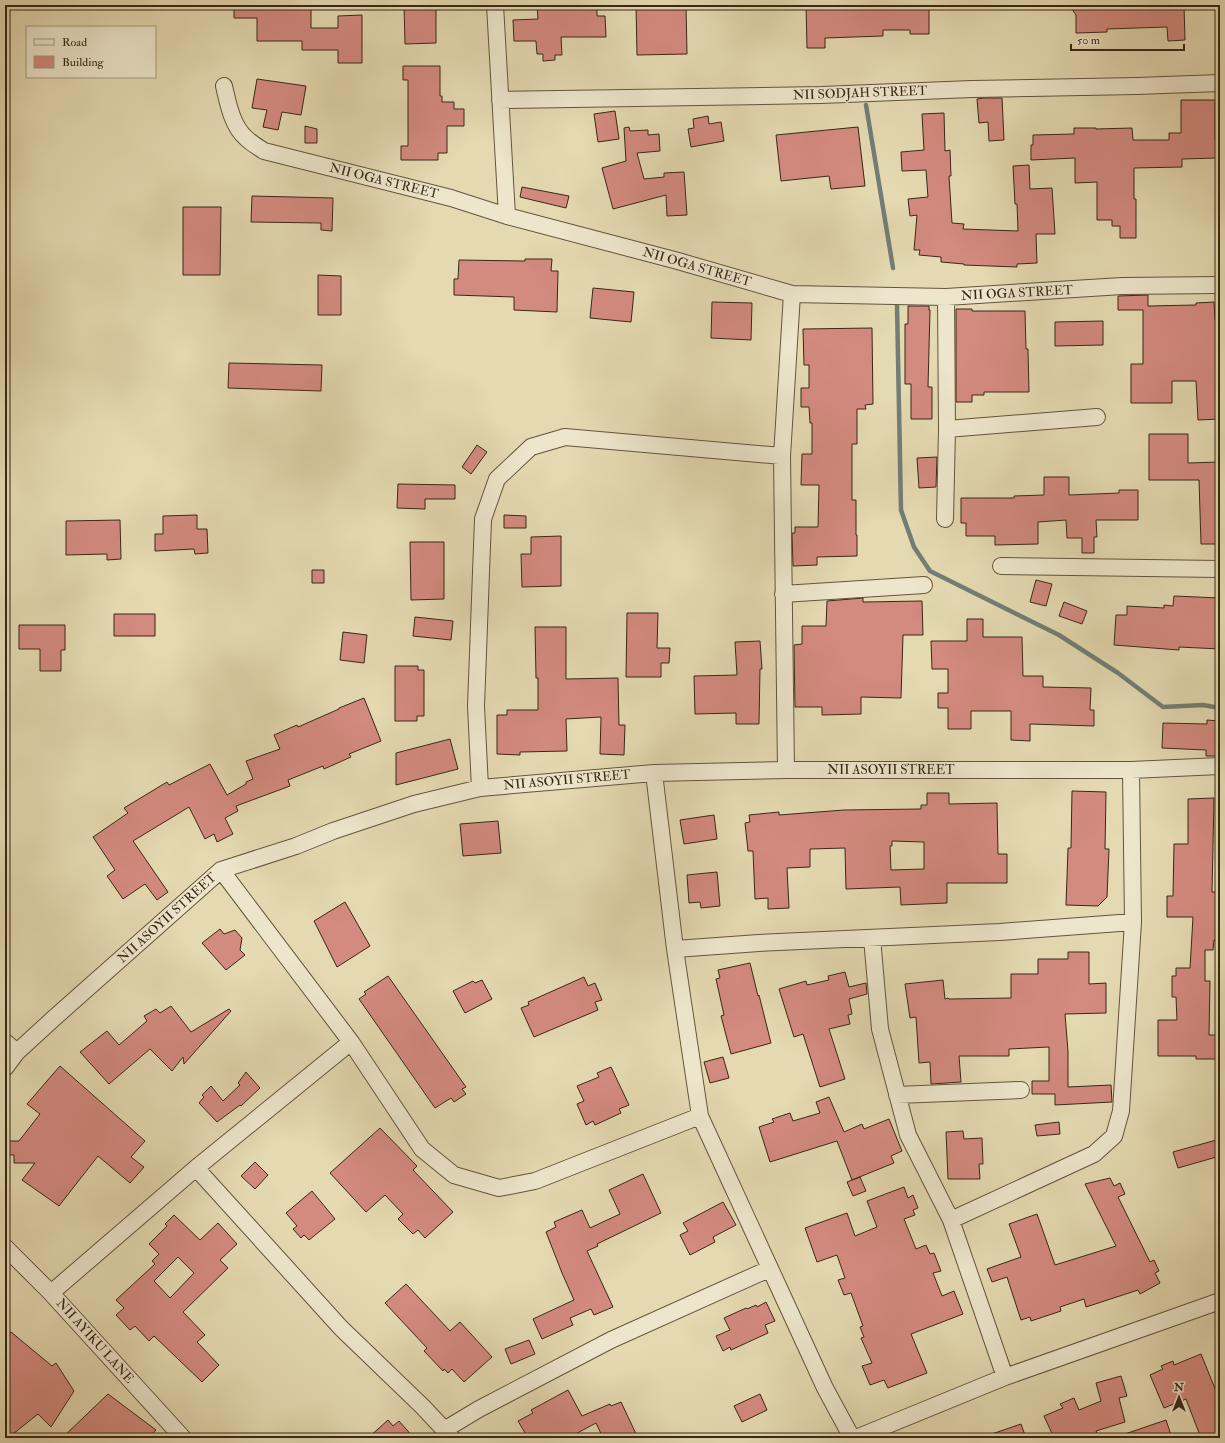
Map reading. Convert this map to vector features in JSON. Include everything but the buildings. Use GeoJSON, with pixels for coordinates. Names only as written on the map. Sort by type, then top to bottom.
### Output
{"type":"FeatureCollection","features":[{"type":"Feature","properties":{"kind":"street"},"geometry":{"type":"LineString","coordinates":[[495,5],[507,216]]}},
{"type":"Feature","properties":{"kind":"street","name":"NII SODJAH STREET"},"geometry":{"type":"LineString","coordinates":[[500,100],[821,95],[972,89],[1220,83]]}},
{"type":"Feature","properties":{"kind":"street","name":"NII OGA STREET"},"geometry":{"type":"LineString","coordinates":[[224,86],[227,101],[234,120],[245,138],[264,151],[451,198],[507,216],[678,260],[792,294],[946,297],[1122,286],[1220,285]]}},
{"type":"Feature","properties":{"kind":"street"},"geometry":{"type":"LineString","coordinates":[[786,770],[782,456],[792,294]]}},
{"type":"Feature","properties":{"kind":"street"},"geometry":{"type":"LineString","coordinates":[[945,519],[947,429],[946,297]]}},
{"type":"Feature","properties":{"kind":"street"},"geometry":{"type":"LineString","coordinates":[[947,429],[1097,417]]}},
{"type":"Feature","properties":{"kind":"street"},"geometry":{"type":"LineString","coordinates":[[480,788],[476,706],[483,519],[498,479],[531,448],[565,437],[782,456]]}},
{"type":"Feature","properties":{"kind":"street"},"geometry":{"type":"LineString","coordinates":[[1001,566],[1220,569]]}},
{"type":"Feature","properties":{"kind":"street"},"geometry":{"type":"LineString","coordinates":[[783,594],[924,586]]}},
{"type":"Feature","properties":{"kind":"street","name":"NII ASOYII STREET"},"geometry":{"type":"LineString","coordinates":[[5,1068],[11,1047],[53,1019],[221,870],[296,846],[333,831],[414,804],[480,788],[654,773],[786,770],[1131,770],[1220,766]]}},
{"type":"Feature","properties":{"kind":"street"},"geometry":{"type":"LineString","coordinates":[[951,1220],[1094,1154],[1114,1136],[1121,1111],[1133,922],[1131,770]]}},
{"type":"Feature","properties":{"kind":"street"},"geometry":{"type":"LineString","coordinates":[[654,773],[675,949],[700,1116],[825,1388],[852,1438]]}},
{"type":"Feature","properties":{"kind":"street"},"geometry":{"type":"LineString","coordinates":[[221,870],[351,1042],[422,1149],[454,1175],[499,1188],[535,1181],[700,1116]]}},
{"type":"Feature","properties":{"kind":"street"},"geometry":{"type":"LineString","coordinates":[[675,949],[759,943],[1000,932],[1133,922]]}},
{"type":"Feature","properties":{"kind":"street"},"geometry":{"type":"LineString","coordinates":[[872,938],[880,1029],[908,1134],[951,1220],[1005,1377]]}},
{"type":"Feature","properties":{"kind":"street"},"geometry":{"type":"LineString","coordinates":[[51,1293],[196,1168],[351,1042]]}},
{"type":"Feature","properties":{"kind":"street"},"geometry":{"type":"LineString","coordinates":[[897,1095],[1021,1090]]}},
{"type":"Feature","properties":{"kind":"street"},"geometry":{"type":"LineString","coordinates":[[196,1168],[341,1328],[423,1407],[448,1434],[479,1408],[611,1340],[770,1268]]}},
{"type":"Feature","properties":{"kind":"street","name":"NII AYIKU LANE"},"geometry":{"type":"LineString","coordinates":[[5,1247],[51,1293],[183,1438]]}},
{"type":"Feature","properties":{"kind":"street"},"geometry":{"type":"LineString","coordinates":[[856,1438],[1005,1377],[1220,1301]]}},
{"type":"Feature","properties":{"kind":"waterway"},"geometry":{"type":"LineString","coordinates":[[866,105],[893,268]]}},
{"type":"Feature","properties":{"kind":"waterway"},"geometry":{"type":"LineString","coordinates":[[897,305],[901,510],[914,547],[930,571],[1059,635],[1118,673],[1163,707],[1203,705],[1220,708]]}}]}
